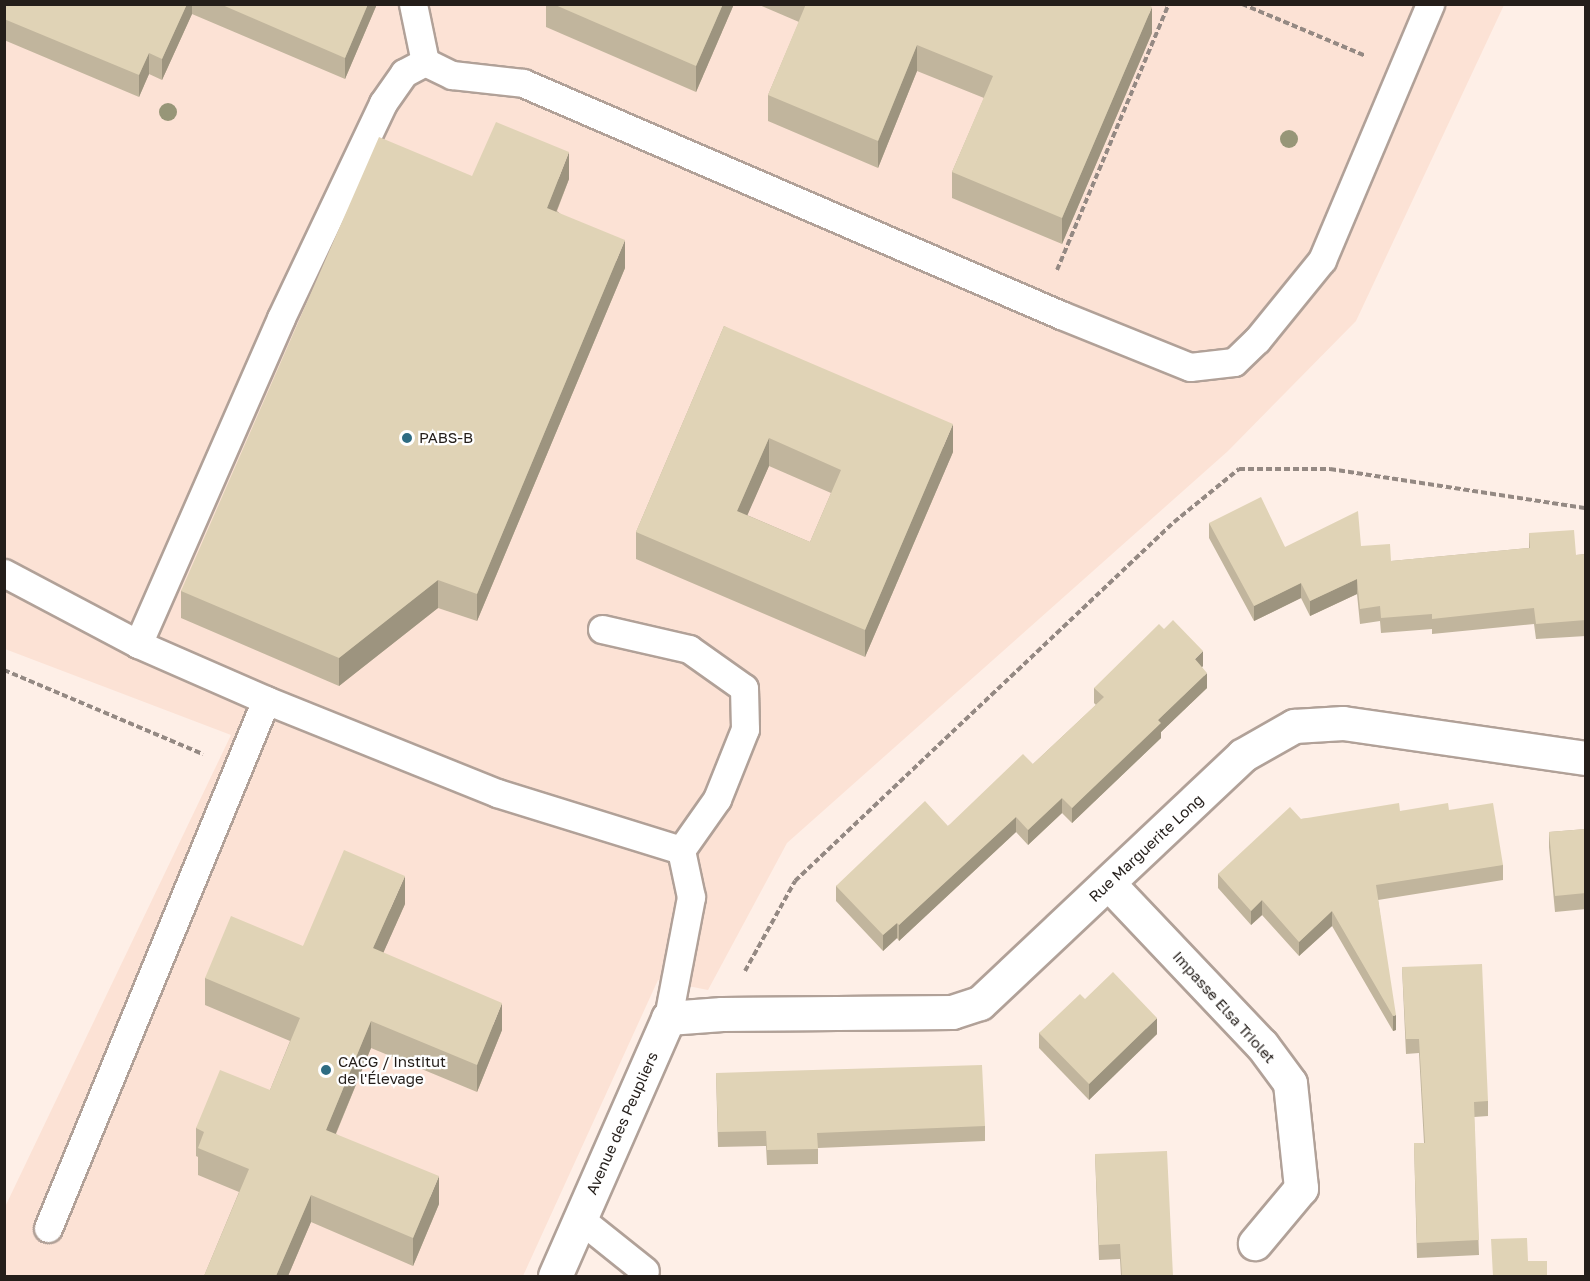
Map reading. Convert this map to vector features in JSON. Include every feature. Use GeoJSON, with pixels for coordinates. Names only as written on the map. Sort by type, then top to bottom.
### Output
{"type":"FeatureCollection","features":[{"type":"Feature","properties":{"kind":"street","name":"Rue Marguerite Long"},"geometry":{"type":"LineString","coordinates":[[722,1014],[952,1012],[980,1003],[1244,755],[1294,726],[1342,723],[1586,759]]}},
{"type":"Feature","properties":{"kind":"street","name":"Impasse Elsa Triolet"},"geometry":{"type":"LineString","coordinates":[[1109,884],[1262,1045],[1290,1083],[1301,1188],[1255,1242]]}},
{"type":"Feature","properties":{"kind":"street"},"geometry":{"type":"LineString","coordinates":[[668,1018],[722,1014]]}},
{"type":"Feature","properties":{"kind":"street","name":"Avenue des Peupliers"},"geometry":{"type":"LineString","coordinates":[[555,1276],[668,1018]]}},
{"type":"Feature","properties":{"kind":"lane"},"geometry":{"type":"LineString","coordinates":[[413,4],[424,62]]}},
{"type":"Feature","properties":{"kind":"lane"},"geometry":{"type":"LineString","coordinates":[[424,62],[452,75],[523,83],[1041,307],[1190,367],[1234,362],[1257,340],[1322,260],[1430,4]]}},
{"type":"Feature","properties":{"kind":"lane"},"geometry":{"type":"LineString","coordinates":[[138,644],[281,318],[383,103],[404,73],[424,62]]}},
{"type":"Feature","properties":{"kind":"lane"},"geometry":{"type":"LineString","coordinates":[[4,573],[138,644],[266,700],[497,793],[681,850]]}},
{"type":"Feature","properties":{"kind":"lane"},"geometry":{"type":"LineString","coordinates":[[602,629],[689,649],[744,688],[745,729],[717,800],[681,850],[691,897],[668,1018]]}},
{"type":"Feature","properties":{"kind":"lane"},"geometry":{"type":"LineString","coordinates":[[48,1227],[266,700]]}},
{"type":"Feature","properties":{"kind":"lane"},"geometry":{"type":"LineString","coordinates":[[580,1219],[645,1270]]}},
{"type":"Feature","properties":{"kind":"path"},"geometry":{"type":"LineString","coordinates":[[1041,307],[1169,4]]}},
{"type":"Feature","properties":{"kind":"path"},"geometry":{"type":"LineString","coordinates":[[1242,4],[1402,70]]}},
{"type":"Feature","properties":{"kind":"path"},"geometry":{"type":"LineString","coordinates":[[722,1014],[795,881],[1174,522],[1239,469],[1330,470],[1586,508]]}},
{"type":"Feature","properties":{"kind":"path"},"geometry":{"type":"LineString","coordinates":[[4,670],[237,769]]}},
{"type":"Feature","properties":{"kind":"shaded area"},"geometry":{"type":"Polygon","coordinates":[[[5,5],[1504,5],[1356,321],[1228,451],[787,843],[708,990],[658,980],[523,1276],[5,1276],[4,1209],[231,735],[5,649],[5,5]]]}},
{"type":"Feature","properties":{"kind":"building"},"geometry":{"type":"Polygon","coordinates":[[[4,4],[187,4],[162,59],[149,53],[139,75],[4,19],[4,4]]]}},
{"type":"Feature","properties":{"kind":"building"},"geometry":{"type":"Polygon","coordinates":[[[220,4],[368,4],[345,58],[220,4]]]}},
{"type":"Feature","properties":{"kind":"building"},"geometry":{"type":"Polygon","coordinates":[[[553,4],[723,4],[696,66],[553,4]]]}},
{"type":"Feature","properties":{"kind":"building"},"geometry":{"type":"Polygon","coordinates":[[[806,4],[1147,4],[1152,7],[1062,218],[952,172],[993,76],[917,45],[878,141],[768,95],[806,4]]]}},
{"type":"Feature","properties":{"kind":"building","name":"PABS-B"},"geometry":{"type":"Polygon","coordinates":[[[496,122],[569,152],[547,208],[625,240],[477,594],[438,580],[339,658],[181,591],[379,137],[472,176],[496,122]]]}},
{"type":"Feature","properties":{"kind":"building"},"geometry":{"type":"Polygon","coordinates":[[[724,326],[953,424],[865,630],[636,532],[724,326]],[[769,438],[737,511],[810,542],[841,470],[769,438]]]}},
{"type":"Feature","properties":{"kind":"building"},"geometry":{"type":"Polygon","coordinates":[[[1261,497],[1285,547],[1358,511],[1361,546],[1390,544],[1391,561],[1530,548],[1529,533],[1574,530],[1576,555],[1586,554],[1586,620],[1536,624],[1534,608],[1432,619],[1432,614],[1381,618],[1380,606],[1360,609],[1357,579],[1310,601],[1301,583],[1254,606],[1209,523],[1261,497]]]}},
{"type":"Feature","properties":{"kind":"building"},"geometry":{"type":"Polygon","coordinates":[[[1173,620],[1203,651],[1195,659],[1207,673],[1158,720],[1161,723],[1072,808],[1062,798],[1028,830],[1016,817],[899,925],[897,923],[883,935],[836,886],[925,801],[948,826],[1023,754],[1033,764],[1104,697],[1094,688],[1159,624],[1164,629],[1173,620]]]}},
{"type":"Feature","properties":{"kind":"building"},"geometry":{"type":"Polygon","coordinates":[[[1399,803],[1400,811],[1448,803],[1449,810],[1493,803],[1503,865],[1376,885],[1396,1015],[1393,1016],[1332,911],[1299,942],[1262,900],[1251,911],[1218,874],[1290,807],[1301,819],[1399,803]]]}},
{"type":"Feature","properties":{"kind":"building"},"geometry":{"type":"Polygon","coordinates":[[[1586,829],[1586,893],[1555,896],[1549,832],[1586,829]]]}},
{"type":"Feature","properties":{"kind":"building","name":"CACG / Institut de l'Élevage"},"geometry":{"type":"Polygon","coordinates":[[[344,850],[405,876],[373,948],[502,1003],[477,1065],[371,1021],[326,1130],[439,1176],[413,1238],[311,1195],[276,1276],[204,1276],[249,1169],[198,1148],[204,1132],[196,1128],[220,1070],[270,1090],[300,1018],[205,978],[231,916],[303,946],[344,850]]]}},
{"type":"Feature","properties":{"kind":"building"},"geometry":{"type":"Polygon","coordinates":[[[1482,964],[1488,1101],[1474,1102],[1479,1240],[1417,1243],[1414,1143],[1425,1143],[1419,1039],[1406,1039],[1402,967],[1482,964]]]}},
{"type":"Feature","properties":{"kind":"building"},"geometry":{"type":"Polygon","coordinates":[[[1113,972],[1157,1018],[1089,1084],[1039,1033],[1080,994],[1085,999],[1113,972]]]}},
{"type":"Feature","properties":{"kind":"building"},"geometry":{"type":"Polygon","coordinates":[[[982,1065],[985,1126],[817,1133],[818,1149],[767,1150],[766,1131],[718,1132],[716,1073],[982,1065]]]}},
{"type":"Feature","properties":{"kind":"building"},"geometry":{"type":"Polygon","coordinates":[[[1167,1151],[1173,1276],[1122,1276],[1120,1244],[1099,1245],[1095,1154],[1167,1151]]]}},
{"type":"Feature","properties":{"kind":"building"},"geometry":{"type":"Polygon","coordinates":[[[1527,1238],[1528,1261],[1547,1261],[1547,1276],[1493,1276],[1491,1239],[1527,1238]]]}},
{"type":"Feature","properties":{"kind":"place","name":"PABS-B"},"geometry":{"type":"Point","coordinates":[407,438]}},
{"type":"Feature","properties":{"kind":"place","name":"CACG / Institut de l'Élevage"},"geometry":{"type":"Point","coordinates":[326,1070]}}]}
